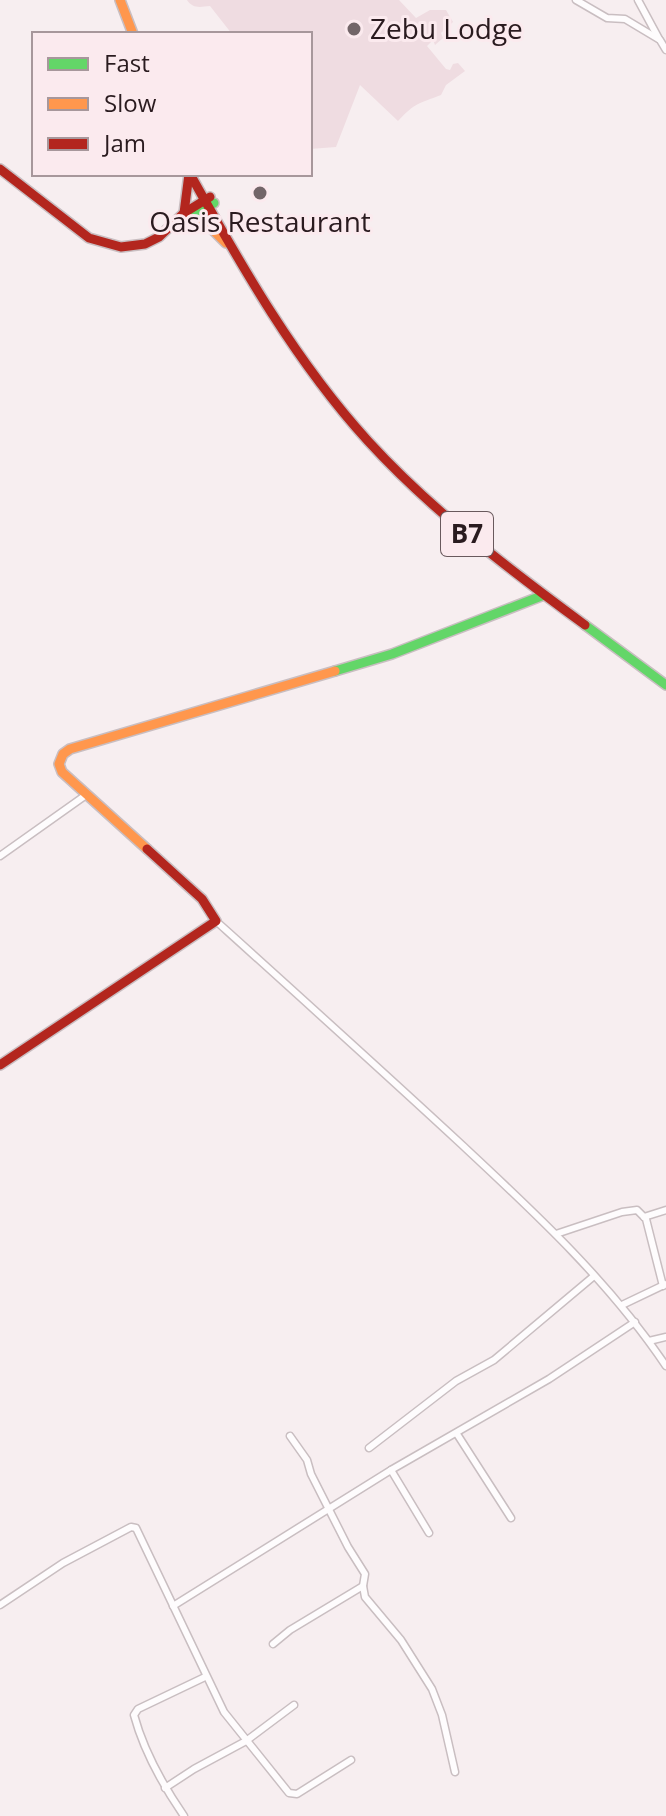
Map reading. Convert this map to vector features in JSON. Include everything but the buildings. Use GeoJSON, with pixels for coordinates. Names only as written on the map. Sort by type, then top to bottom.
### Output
{"type":"FeatureCollection","features":[{"type":"Feature","properties":{"kind":"main road"},"geometry":{"type":"LineString","coordinates":[[113,0],[125,32]]}},
{"type":"Feature","properties":{"kind":"main road"},"geometry":{"type":"LineString","coordinates":[[120,0],[132,32]]}},
{"type":"Feature","properties":{"kind":"main road"},"geometry":{"type":"LineString","coordinates":[[0,169],[81,232],[109,246],[145,244],[209,201]]}},
{"type":"Feature","properties":{"kind":"main road"},"geometry":{"type":"LineString","coordinates":[[183,217],[189,176]]}},
{"type":"Feature","properties":{"kind":"main road","name":"B7"},"geometry":{"type":"LineString","coordinates":[[190,176],[291,330],[296,351]]}},
{"type":"Feature","properties":{"kind":"main road","name":"B7"},"geometry":{"type":"LineString","coordinates":[[198,176],[231,247],[296,351],[359,429],[400,473],[465,533],[666,685]]}},
{"type":"Feature","properties":{"kind":"main road"},"geometry":{"type":"LineString","coordinates":[[183,217],[210,227],[231,247]]}},
{"type":"Feature","properties":{"kind":"main road"},"geometry":{"type":"LineString","coordinates":[[0,1065],[216,921],[202,899],[59,769],[60,758],[70,749],[392,654],[544,595]]}},
{"type":"Feature","properties":{"kind":"street"},"geometry":{"type":"LineString","coordinates":[[576,0],[607,18],[625,19],[664,45]]}},
{"type":"Feature","properties":{"kind":"street"},"geometry":{"type":"LineString","coordinates":[[640,1],[664,45]]}},
{"type":"Feature","properties":{"kind":"street"},"geometry":{"type":"LineString","coordinates":[[0,856],[86,795]]}},
{"type":"Feature","properties":{"kind":"street"},"geometry":{"type":"LineString","coordinates":[[216,921],[556,1234],[622,1305],[666,1366]]}},
{"type":"Feature","properties":{"kind":"street"},"geometry":{"type":"LineString","coordinates":[[556,1234],[631,1210],[637,1210],[644,1217],[665,1285],[622,1305]]}},
{"type":"Feature","properties":{"kind":"street"},"geometry":{"type":"LineString","coordinates":[[644,1217],[666,1210]]}},
{"type":"Feature","properties":{"kind":"street"},"geometry":{"type":"LineString","coordinates":[[369,1448],[456,1381],[494,1360],[594,1276]]}},
{"type":"Feature","properties":{"kind":"street"},"geometry":{"type":"LineString","coordinates":[[173,1606],[391,1470],[549,1379],[635,1322]]}},
{"type":"Feature","properties":{"kind":"street"},"geometry":{"type":"LineString","coordinates":[[649,1341],[666,1337]]}},
{"type":"Feature","properties":{"kind":"street"},"geometry":{"type":"LineString","coordinates":[[457,1434],[511,1518]]}},
{"type":"Feature","properties":{"kind":"street"},"geometry":{"type":"LineString","coordinates":[[290,1436],[307,1460],[348,1547],[365,1574],[365,1597],[401,1640],[432,1689],[442,1715],[455,1772]]}},
{"type":"Feature","properties":{"kind":"street"},"geometry":{"type":"LineString","coordinates":[[391,1470],[429,1533]]}},
{"type":"Feature","properties":{"kind":"street"},"geometry":{"type":"LineString","coordinates":[[0,1605],[63,1563],[131,1527],[136,1528],[224,1712],[289,1793],[297,1794],[351,1760]]}},
{"type":"Feature","properties":{"kind":"street"},"geometry":{"type":"LineString","coordinates":[[273,1644],[290,1630],[363,1586]]}},
{"type":"Feature","properties":{"kind":"street"},"geometry":{"type":"LineString","coordinates":[[184,1816],[141,1742],[134,1715],[138,1709],[205,1677]]}},
{"type":"Feature","properties":{"kind":"street"},"geometry":{"type":"LineString","coordinates":[[165,1788],[246,1741],[294,1705]]}},
{"type":"Feature","properties":{"kind":"shaded area"},"geometry":{"type":"Polygon","coordinates":[[[187,0],[399,0],[416,18],[430,10],[446,10],[453,22],[441,33],[443,38],[435,45],[433,40],[427,46],[446,69],[450,70],[453,64],[458,63],[465,71],[446,85],[441,95],[418,104],[398,121],[360,85],[336,147],[312,149],[312,32],[230,32],[210,6],[200,7],[187,0]]]}},
{"type":"Feature","properties":{"kind":"traffic: fast"},"geometry":{"type":"LineString","coordinates":[[184,219],[214,203]]}},
{"type":"Feature","properties":{"kind":"traffic: fast"},"geometry":{"type":"LineString","coordinates":[[335,671],[392,654],[544,595]]}},
{"type":"Feature","properties":{"kind":"traffic: fast"},"geometry":{"type":"LineString","coordinates":[[585,625],[666,685]]}},
{"type":"Feature","properties":{"kind":"traffic: slow"},"geometry":{"type":"LineString","coordinates":[[120,0],[132,32]]}},
{"type":"Feature","properties":{"kind":"traffic: slow"},"geometry":{"type":"LineString","coordinates":[[189,218],[210,227],[226,243]]}},
{"type":"Feature","properties":{"kind":"traffic: slow"},"geometry":{"type":"LineString","coordinates":[[147,849],[62,772],[59,764],[63,754],[70,749],[335,671]]}},
{"type":"Feature","properties":{"kind":"traffic: jam"},"geometry":{"type":"LineString","coordinates":[[0,169],[89,238],[121,247],[145,244],[159,237],[184,213],[210,197]]}},
{"type":"Feature","properties":{"kind":"traffic: jam"},"geometry":{"type":"LineString","coordinates":[[184,213],[189,176]]}},
{"type":"Feature","properties":{"kind":"traffic: jam"},"geometry":{"type":"LineString","coordinates":[[191,176],[250,279],[294,346],[368,441],[445,515],[585,625]]}},
{"type":"Feature","properties":{"kind":"traffic: jam"},"geometry":{"type":"LineString","coordinates":[[0,1065],[216,921],[202,899],[147,849]]}},
{"type":"Feature","properties":{"kind":"place","name":"Zebu Lodge"},"geometry":{"type":"Point","coordinates":[354,29]}},
{"type":"Feature","properties":{"kind":"place","name":"Oasis Restaurant"},"geometry":{"type":"Point","coordinates":[260,193]}}]}
